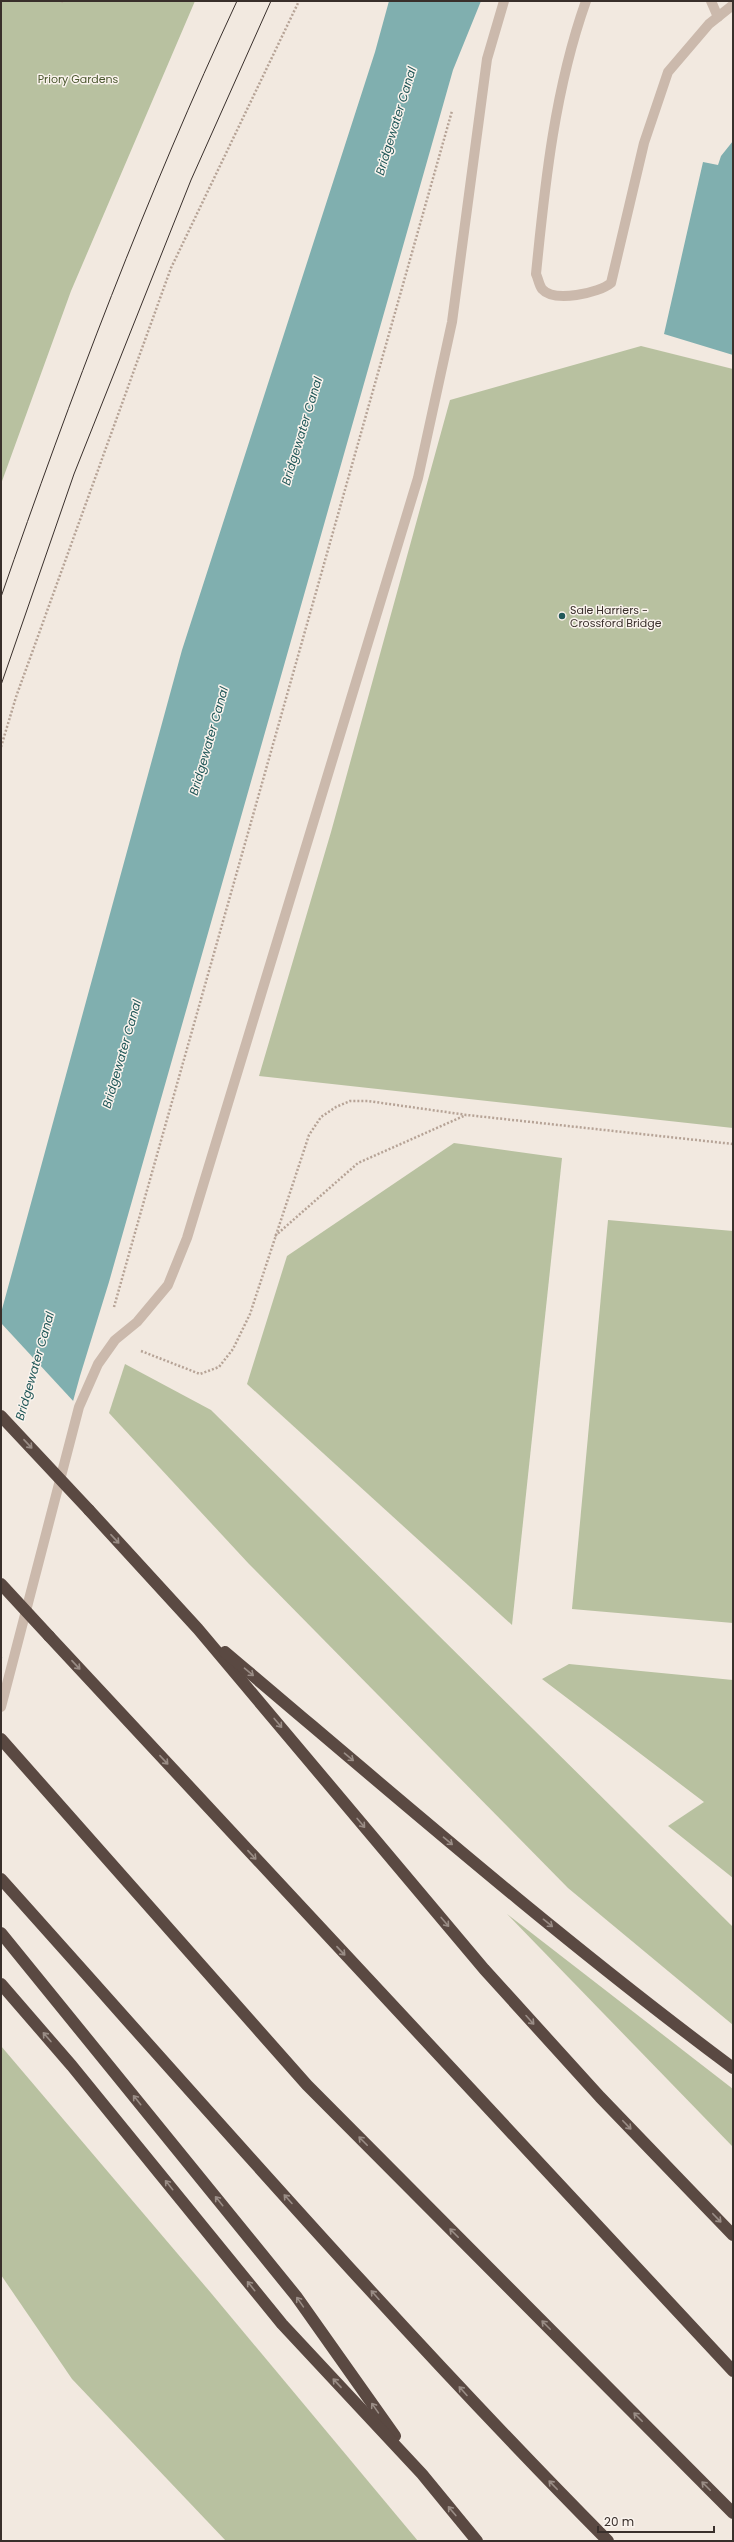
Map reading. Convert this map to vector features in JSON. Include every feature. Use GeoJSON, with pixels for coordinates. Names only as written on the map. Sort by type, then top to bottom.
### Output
{"type":"FeatureCollection","features":[{"type":"Feature","properties":{"kind":"highway"},"geometry":{"type":"LineString","coordinates":[[1,1416],[198,1629],[484,1969],[600,2097],[733,2235]]}},
{"type":"Feature","properties":{"kind":"highway"},"geometry":{"type":"LineString","coordinates":[[1,1584],[733,2372]]}},
{"type":"Feature","properties":{"kind":"highway"},"geometry":{"type":"LineString","coordinates":[[198,1629],[468,1858],[642,2000],[733,2068]]}},
{"type":"Feature","properties":{"kind":"highway"},"geometry":{"type":"LineString","coordinates":[[1,1739],[306,2085],[733,2514]]}},
{"type":"Feature","properties":{"kind":"highway"},"geometry":{"type":"LineString","coordinates":[[1,1879],[473,2402],[608,2541]]}},
{"type":"Feature","properties":{"kind":"highway"},"geometry":{"type":"LineString","coordinates":[[1,1933],[296,2296],[422,2474]]}},
{"type":"Feature","properties":{"kind":"highway"},"geometry":{"type":"LineString","coordinates":[[1,1984],[72,2066],[282,2324],[422,2474],[477,2541]]}},
{"type":"Feature","properties":{"kind":"lane"},"geometry":{"type":"LineString","coordinates":[[1,1707],[79,1407],[98,1364],[115,1340],[137,1322],[168,1285],[187,1238],[418,478],[452,322],[487,59],[504,1]]}},
{"type":"Feature","properties":{"kind":"lane"},"geometry":{"type":"LineString","coordinates":[[586,1],[572,42],[546,176],[536,274],[542,288],[550,295],[562,296],[596,291],[603,289],[611,283],[644,143],[668,72],[709,24],[733,5]]}},
{"type":"Feature","properties":{"kind":"lane"},"geometry":{"type":"LineString","coordinates":[[711,1],[718,17]]}},
{"type":"Feature","properties":{"kind":"path"},"geometry":{"type":"LineString","coordinates":[[1,747],[16,697],[171,268],[299,1]]}},
{"type":"Feature","properties":{"kind":"path"},"geometry":{"type":"LineString","coordinates":[[452,110],[114,1307],[110,1326],[115,1340],[200,1374],[219,1367],[233,1349],[250,1314],[309,1135],[321,1117],[350,1101],[368,1101],[467,1115],[733,1144]]}},
{"type":"Feature","properties":{"kind":"path"},"geometry":{"type":"LineString","coordinates":[[275,1236],[358,1162],[467,1115]]}},
{"type":"Feature","properties":{"kind":"green space","name":"Priory Gardens"},"geometry":{"type":"Polygon","coordinates":[[[1,1],[195,1],[71,291],[1,484],[1,1]]]}},
{"type":"Feature","properties":{"kind":"green space","name":"Sale Harriers - Crossford Bridge"},"geometry":{"type":"Polygon","coordinates":[[[641,346],[733,369],[733,1128],[259,1076],[331,832],[450,400],[641,346]]]}},
{"type":"Feature","properties":{"kind":"green space"},"geometry":{"type":"Polygon","coordinates":[[[454,1143],[562,1158],[512,1625],[247,1384],[287,1256],[454,1143]]]}},
{"type":"Feature","properties":{"kind":"green space"},"geometry":{"type":"Polygon","coordinates":[[[608,1220],[733,1231],[733,1623],[572,1609],[608,1220]]]}},
{"type":"Feature","properties":{"kind":"green space"},"geometry":{"type":"Polygon","coordinates":[[[125,1364],[211,1410],[733,1927],[733,2025],[568,1888],[249,1564],[109,1413],[125,1364]]]}},
{"type":"Feature","properties":{"kind":"green space"},"geometry":{"type":"Polygon","coordinates":[[[569,1664],[733,1680],[733,1878],[668,1826],[704,1802],[542,1679],[569,1664]]]}},
{"type":"Feature","properties":{"kind":"green space"},"geometry":{"type":"Polygon","coordinates":[[[507,1914],[733,2089],[733,2147],[507,1914]]]}},
{"type":"Feature","properties":{"kind":"green space"},"geometry":{"type":"Polygon","coordinates":[[[1,2046],[211,2293],[418,2541],[226,2541],[72,2379],[1,2275],[1,2046]]]}},
{"type":"Feature","properties":{"kind":"water","name":"Bridgewater Canal"},"geometry":{"type":"Polygon","coordinates":[[[389,1],[481,1],[453,70],[109,1282],[80,1376],[1,1662],[1,1313],[182,650],[375,52],[389,1]]]}},
{"type":"Feature","properties":{"kind":"water"},"geometry":{"type":"Polygon","coordinates":[[[733,141],[733,355],[664,334],[703,162],[718,165],[721,156],[733,141]]]}},
{"type":"Feature","properties":{"kind":"pier"},"geometry":{"type":"Polygon","coordinates":[[[1,1323],[75,1403],[4,1659],[1,1656],[1,1323]]]}},
{"type":"Feature","properties":{"kind":"tram line"},"geometry":{"type":"LineString","coordinates":[[1,597],[55,446],[141,221],[237,1]]}},
{"type":"Feature","properties":{"kind":"tram line"},"geometry":{"type":"LineString","coordinates":[[1,685],[74,474],[191,180],[271,1]]}},
{"type":"Feature","properties":{"kind":"place","name":"Sale Harriers - Crossford Bridge"},"geometry":{"type":"Point","coordinates":[562,616]}}]}
